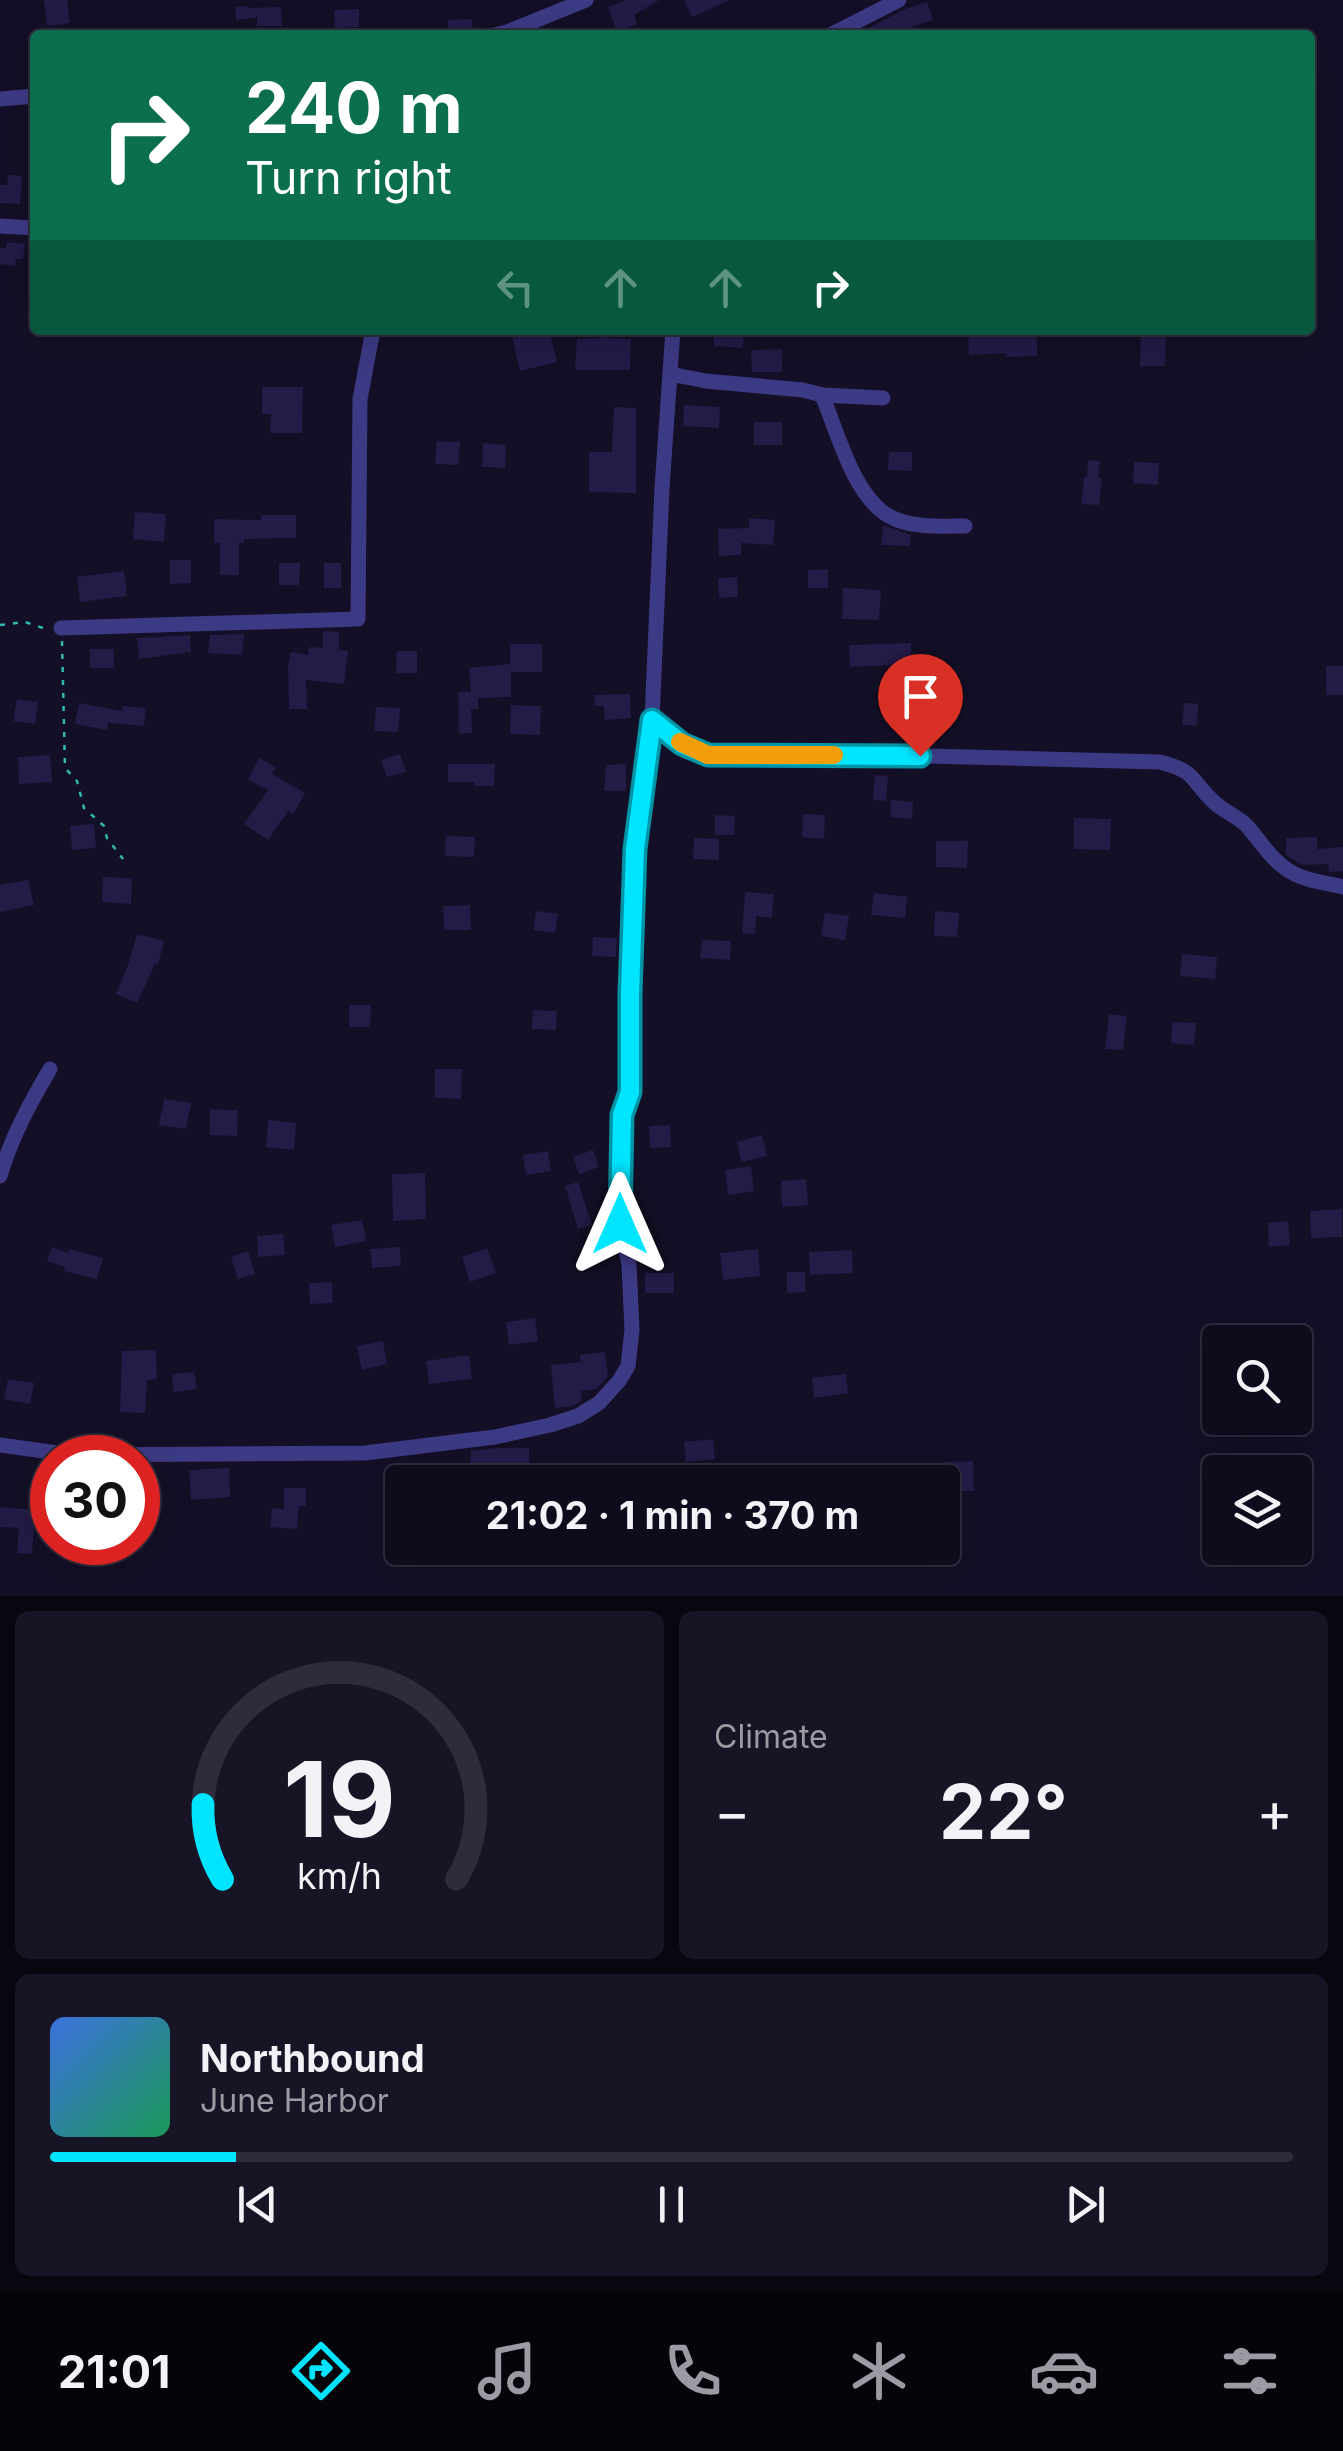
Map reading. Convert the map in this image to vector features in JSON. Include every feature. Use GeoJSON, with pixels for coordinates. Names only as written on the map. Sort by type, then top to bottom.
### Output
{"type":"FeatureCollection","features":[{"type":"Feature","properties":{"kind":"street"},"geometry":{"type":"LineString","coordinates":[[513,30],[586,0]]}},
{"type":"Feature","properties":{"kind":"street"},"geometry":{"type":"LineString","coordinates":[[840,30],[899,0]]}},
{"type":"Feature","properties":{"kind":"street"},"geometry":{"type":"LineString","coordinates":[[866,17],[869,30]]}},
{"type":"Feature","properties":{"kind":"street"},"geometry":{"type":"LineString","coordinates":[[0,99],[30,96]]}},
{"type":"Feature","properties":{"kind":"street"},"geometry":{"type":"LineString","coordinates":[[0,226],[30,228]]}},
{"type":"Feature","properties":{"kind":"street"},"geometry":{"type":"LineString","coordinates":[[62,628],[358,620],[360,398],[373,335]]}},
{"type":"Feature","properties":{"kind":"street"},"geometry":{"type":"LineString","coordinates":[[0,1445],[72,1455],[365,1452],[496,1437],[550,1426],[599,1404],[619,1382],[628,1366],[632,1330],[629,1264],[620,1224],[620,1165],[622,1115],[630,1092],[635,849],[652,720],[672,335]]}},
{"type":"Feature","properties":{"kind":"street"},"geometry":{"type":"LineString","coordinates":[[670,374],[822,395],[883,398]]}},
{"type":"Feature","properties":{"kind":"street"},"geometry":{"type":"LineString","coordinates":[[822,395],[859,486],[878,511],[899,521],[965,526]]}},
{"type":"Feature","properties":{"kind":"street"},"geometry":{"type":"LineString","coordinates":[[652,720],[682,744],[708,755],[1160,762],[1181,767],[1218,806],[1244,822],[1281,866],[1298,876],[1343,886]]}},
{"type":"Feature","properties":{"kind":"street"},"geometry":{"type":"LineString","coordinates":[[0,1176],[30,1103],[50,1069]]}},
{"type":"Feature","properties":{"kind":"path"},"geometry":{"type":"LineString","coordinates":[[0,625],[24,622],[62,628],[65,768],[77,781],[84,808],[104,826],[107,838],[123,858]]}},
{"type":"Feature","properties":{"kind":"building"},"geometry":{"type":"Polygon","coordinates":[[[44,0],[67,0],[70,23],[47,26],[44,0]]]}},
{"type":"Feature","properties":{"kind":"building"},"geometry":{"type":"Polygon","coordinates":[[[627,0],[659,0],[634,15],[637,24],[620,30],[608,7],[627,0]]]}},
{"type":"Feature","properties":{"kind":"building"},"geometry":{"type":"Polygon","coordinates":[[[684,0],[730,0],[692,17],[684,0]]]}},
{"type":"Feature","properties":{"kind":"building"},"geometry":{"type":"Polygon","coordinates":[[[927,2],[933,20],[903,30],[866,30],[866,29],[927,2]]]}},
{"type":"Feature","properties":{"kind":"building"},"geometry":{"type":"Polygon","coordinates":[[[235,7],[281,7],[282,26],[257,26],[257,17],[236,20],[235,7]]]}},
{"type":"Feature","properties":{"kind":"building"},"geometry":{"type":"Polygon","coordinates":[[[359,9],[359,27],[335,28],[334,10],[359,9]]]}},
{"type":"Feature","properties":{"kind":"building"},"geometry":{"type":"Polygon","coordinates":[[[472,19],[473,30],[448,30],[448,20],[472,19]]]}},
{"type":"Feature","properties":{"kind":"building"},"geometry":{"type":"Polygon","coordinates":[[[8,175],[22,176],[20,204],[0,203],[0,185],[7,185],[8,175]]]}},
{"type":"Feature","properties":{"kind":"building"},"geometry":{"type":"Polygon","coordinates":[[[7,242],[25,244],[23,259],[16,259],[15,266],[0,264],[0,248],[6,248],[7,242]]]}},
{"type":"Feature","properties":{"kind":"building"},"geometry":{"type":"Polygon","coordinates":[[[550,335],[557,362],[520,371],[512,336],[550,335]]]}},
{"type":"Feature","properties":{"kind":"building"},"geometry":{"type":"Polygon","coordinates":[[[714,335],[744,335],[743,348],[714,346],[714,335]]]}},
{"type":"Feature","properties":{"kind":"building"},"geometry":{"type":"Polygon","coordinates":[[[968,335],[1037,335],[1037,356],[969,355],[968,335]]]}},
{"type":"Feature","properties":{"kind":"building"},"geometry":{"type":"Polygon","coordinates":[[[1141,336],[1166,336],[1165,366],[1140,366],[1141,336]]]}},
{"type":"Feature","properties":{"kind":"building"},"geometry":{"type":"Polygon","coordinates":[[[577,339],[631,339],[630,370],[575,370],[577,339]]]}},
{"type":"Feature","properties":{"kind":"building"},"geometry":{"type":"Polygon","coordinates":[[[782,349],[782,372],[752,372],[751,350],[782,349]]]}},
{"type":"Feature","properties":{"kind":"building"},"geometry":{"type":"Polygon","coordinates":[[[262,387],[303,387],[302,433],[270,433],[271,414],[262,414],[262,387]]]}},
{"type":"Feature","properties":{"kind":"building"},"geometry":{"type":"Polygon","coordinates":[[[684,405],[720,407],[719,428],[683,426],[684,405]]]}},
{"type":"Feature","properties":{"kind":"building"},"geometry":{"type":"Polygon","coordinates":[[[614,407],[636,408],[636,493],[589,492],[589,452],[612,452],[614,407]]]}},
{"type":"Feature","properties":{"kind":"building"},"geometry":{"type":"Polygon","coordinates":[[[754,422],[782,422],[782,445],[754,445],[754,422]]]}},
{"type":"Feature","properties":{"kind":"building"},"geometry":{"type":"Polygon","coordinates":[[[437,441],[460,442],[458,465],[435,464],[437,441]]]}},
{"type":"Feature","properties":{"kind":"building"},"geometry":{"type":"Polygon","coordinates":[[[483,443],[506,445],[505,468],[482,467],[483,443]]]}},
{"type":"Feature","properties":{"kind":"building"},"geometry":{"type":"Polygon","coordinates":[[[889,452],[912,452],[912,471],[888,470],[889,452]]]}},
{"type":"Feature","properties":{"kind":"building"},"geometry":{"type":"Polygon","coordinates":[[[1088,460],[1100,461],[1099,505],[1081,504],[1088,460]]]}},
{"type":"Feature","properties":{"kind":"building"},"geometry":{"type":"Polygon","coordinates":[[[1134,462],[1159,463],[1158,485],[1133,483],[1134,462]]]}},
{"type":"Feature","properties":{"kind":"building"},"geometry":{"type":"Polygon","coordinates":[[[135,512],[166,514],[164,542],[133,539],[135,512]]]}},
{"type":"Feature","properties":{"kind":"building"},"geometry":{"type":"Polygon","coordinates":[[[261,515],[296,515],[296,538],[244,539],[244,543],[239,543],[239,575],[220,575],[220,543],[214,543],[214,519],[261,520],[261,515]]]}},
{"type":"Feature","properties":{"kind":"building"},"geometry":{"type":"Polygon","coordinates":[[[749,518],[775,520],[773,545],[741,543],[741,555],[719,556],[718,529],[749,528],[749,518]]]}},
{"type":"Feature","properties":{"kind":"building"},"geometry":{"type":"Polygon","coordinates":[[[883,525],[911,535],[910,546],[881,545],[883,525]]]}},
{"type":"Feature","properties":{"kind":"building"},"geometry":{"type":"Polygon","coordinates":[[[170,560],[191,560],[191,583],[170,584],[170,560]]]}},
{"type":"Feature","properties":{"kind":"building"},"geometry":{"type":"Polygon","coordinates":[[[279,563],[300,563],[299,585],[279,585],[279,563]]]}},
{"type":"Feature","properties":{"kind":"building"},"geometry":{"type":"Polygon","coordinates":[[[324,563],[341,563],[341,588],[324,588],[324,563]]]}},
{"type":"Feature","properties":{"kind":"building"},"geometry":{"type":"Polygon","coordinates":[[[828,569],[828,588],[808,588],[808,570],[828,569]]]}},
{"type":"Feature","properties":{"kind":"building"},"geometry":{"type":"Polygon","coordinates":[[[124,571],[127,596],[80,602],[77,577],[124,571]]]}},
{"type":"Feature","properties":{"kind":"building"},"geometry":{"type":"Polygon","coordinates":[[[737,577],[738,597],[719,598],[718,578],[737,577]]]}},
{"type":"Feature","properties":{"kind":"building"},"geometry":{"type":"Polygon","coordinates":[[[843,588],[881,590],[879,620],[842,619],[843,588]]]}},
{"type":"Feature","properties":{"kind":"building"},"geometry":{"type":"Polygon","coordinates":[[[323,631],[339,632],[339,650],[348,651],[344,684],[306,680],[307,709],[289,709],[291,652],[308,655],[309,647],[323,648],[323,631]]]}},
{"type":"Feature","properties":{"kind":"building"},"geometry":{"type":"Polygon","coordinates":[[[244,634],[242,655],[208,653],[210,635],[244,634]]]}},
{"type":"Feature","properties":{"kind":"building"},"geometry":{"type":"Polygon","coordinates":[[[190,635],[191,652],[139,659],[137,638],[190,635]]]}},
{"type":"Feature","properties":{"kind":"building"},"geometry":{"type":"Polygon","coordinates":[[[911,643],[911,664],[850,667],[849,645],[911,643]]]}},
{"type":"Feature","properties":{"kind":"building"},"geometry":{"type":"Polygon","coordinates":[[[510,644],[542,644],[542,672],[511,672],[511,697],[478,698],[478,709],[471,709],[472,733],[459,734],[458,692],[471,692],[469,668],[510,664],[510,644]]]}},
{"type":"Feature","properties":{"kind":"building"},"geometry":{"type":"Polygon","coordinates":[[[90,649],[114,649],[114,668],[90,668],[90,649]]]}},
{"type":"Feature","properties":{"kind":"building"},"geometry":{"type":"Polygon","coordinates":[[[397,651],[417,651],[417,673],[396,673],[397,651]]]}},
{"type":"Feature","properties":{"kind":"building"},"geometry":{"type":"Polygon","coordinates":[[[1326,666],[1343,666],[1343,695],[1326,695],[1326,666]]]}},
{"type":"Feature","properties":{"kind":"building"},"geometry":{"type":"Polygon","coordinates":[[[630,694],[631,718],[605,720],[604,706],[595,706],[594,695],[630,694]]]}},
{"type":"Feature","properties":{"kind":"building"},"geometry":{"type":"Polygon","coordinates":[[[17,699],[38,702],[35,724],[13,721],[17,699]]]}},
{"type":"Feature","properties":{"kind":"building"},"geometry":{"type":"Polygon","coordinates":[[[79,703],[122,711],[123,706],[146,708],[144,726],[108,723],[107,730],[75,724],[79,703]]]}},
{"type":"Feature","properties":{"kind":"building"},"geometry":{"type":"Polygon","coordinates":[[[1184,703],[1198,704],[1197,726],[1182,725],[1184,703]]]}},
{"type":"Feature","properties":{"kind":"building"},"geometry":{"type":"Polygon","coordinates":[[[511,705],[541,706],[540,735],[510,734],[511,705]]]}},
{"type":"Feature","properties":{"kind":"building"},"geometry":{"type":"Polygon","coordinates":[[[376,707],[400,708],[398,732],[374,731],[376,707]]]}},
{"type":"Feature","properties":{"kind":"building"},"geometry":{"type":"Polygon","coordinates":[[[400,754],[406,772],[387,777],[381,760],[400,754]]]}},
{"type":"Feature","properties":{"kind":"building"},"geometry":{"type":"Polygon","coordinates":[[[50,755],[52,782],[19,784],[18,757],[50,755]]]}},
{"type":"Feature","properties":{"kind":"building"},"geometry":{"type":"Polygon","coordinates":[[[259,758],[276,767],[272,774],[305,793],[293,814],[288,811],[268,840],[244,824],[268,790],[248,780],[259,758]]]}},
{"type":"Feature","properties":{"kind":"building"},"geometry":{"type":"Polygon","coordinates":[[[448,764],[495,764],[494,786],[448,782],[448,764]]]}},
{"type":"Feature","properties":{"kind":"building"},"geometry":{"type":"Polygon","coordinates":[[[626,764],[626,791],[604,791],[606,765],[626,764]]]}},
{"type":"Feature","properties":{"kind":"building"},"geometry":{"type":"Polygon","coordinates":[[[875,775],[888,776],[886,801],[873,800],[875,775]]]}},
{"type":"Feature","properties":{"kind":"building"},"geometry":{"type":"Polygon","coordinates":[[[891,800],[913,802],[912,819],[890,817],[891,800]]]}},
{"type":"Feature","properties":{"kind":"building"},"geometry":{"type":"Polygon","coordinates":[[[803,814],[825,815],[824,839],[802,837],[803,814]]]}},
{"type":"Feature","properties":{"kind":"building"},"geometry":{"type":"Polygon","coordinates":[[[715,815],[735,816],[734,835],[715,835],[715,815]]]}},
{"type":"Feature","properties":{"kind":"building"},"geometry":{"type":"Polygon","coordinates":[[[1074,818],[1111,819],[1110,850],[1074,849],[1074,818]]]}},
{"type":"Feature","properties":{"kind":"building"},"geometry":{"type":"Polygon","coordinates":[[[94,824],[96,848],[72,850],[70,826],[94,824]]]}},
{"type":"Feature","properties":{"kind":"building"},"geometry":{"type":"Polygon","coordinates":[[[446,836],[475,837],[474,857],[445,856],[446,836]]]}},
{"type":"Feature","properties":{"kind":"building"},"geometry":{"type":"Polygon","coordinates":[[[1317,837],[1317,849],[1343,847],[1343,871],[1329,872],[1328,864],[1302,865],[1286,855],[1286,838],[1317,837]]]}},
{"type":"Feature","properties":{"kind":"building"},"geometry":{"type":"Polygon","coordinates":[[[694,838],[719,839],[719,860],[693,859],[694,838]]]}},
{"type":"Feature","properties":{"kind":"building"},"geometry":{"type":"Polygon","coordinates":[[[936,841],[968,841],[967,868],[936,867],[936,841]]]}},
{"type":"Feature","properties":{"kind":"building"},"geometry":{"type":"Polygon","coordinates":[[[103,877],[132,878],[131,904],[102,902],[103,877]]]}},
{"type":"Feature","properties":{"kind":"building"},"geometry":{"type":"Polygon","coordinates":[[[28,880],[34,905],[0,912],[0,885],[28,880]]]}},
{"type":"Feature","properties":{"kind":"building"},"geometry":{"type":"Polygon","coordinates":[[[745,892],[774,894],[772,918],[756,916],[755,934],[742,933],[745,892]]]}},
{"type":"Feature","properties":{"kind":"building"},"geometry":{"type":"Polygon","coordinates":[[[874,893],[907,897],[905,918],[871,915],[874,893]]]}},
{"type":"Feature","properties":{"kind":"building"},"geometry":{"type":"Polygon","coordinates":[[[470,905],[471,930],[444,930],[443,906],[470,905]]]}},
{"type":"Feature","properties":{"kind":"building"},"geometry":{"type":"Polygon","coordinates":[[[536,911],[558,914],[555,933],[533,930],[536,911]]]}},
{"type":"Feature","properties":{"kind":"building"},"geometry":{"type":"Polygon","coordinates":[[[935,911],[959,913],[957,937],[934,936],[935,911]]]}},
{"type":"Feature","properties":{"kind":"building"},"geometry":{"type":"Polygon","coordinates":[[[825,913],[849,916],[845,940],[821,936],[825,913]]]}},
{"type":"Feature","properties":{"kind":"building"},"geometry":{"type":"Polygon","coordinates":[[[137,934],[164,941],[158,965],[155,964],[137,1003],[116,994],[137,934]]]}},
{"type":"Feature","properties":{"kind":"building"},"geometry":{"type":"Polygon","coordinates":[[[593,937],[617,938],[616,957],[592,956],[593,937]]]}},
{"type":"Feature","properties":{"kind":"building"},"geometry":{"type":"Polygon","coordinates":[[[702,940],[731,941],[730,960],[700,958],[702,940]]]}},
{"type":"Feature","properties":{"kind":"building"},"geometry":{"type":"Polygon","coordinates":[[[1182,954],[1217,957],[1215,979],[1180,976],[1182,954]]]}},
{"type":"Feature","properties":{"kind":"building"},"geometry":{"type":"Polygon","coordinates":[[[349,1005],[371,1005],[370,1027],[349,1027],[349,1005]]]}},
{"type":"Feature","properties":{"kind":"building"},"geometry":{"type":"Polygon","coordinates":[[[533,1010],[557,1011],[556,1030],[532,1029],[533,1010]]]}},
{"type":"Feature","properties":{"kind":"building"},"geometry":{"type":"Polygon","coordinates":[[[1109,1014],[1127,1016],[1123,1050],[1105,1049],[1109,1014]]]}},
{"type":"Feature","properties":{"kind":"building"},"geometry":{"type":"Polygon","coordinates":[[[1172,1022],[1196,1023],[1194,1045],[1171,1043],[1172,1022]]]}},
{"type":"Feature","properties":{"kind":"building"},"geometry":{"type":"Polygon","coordinates":[[[435,1069],[462,1069],[461,1099],[435,1098],[435,1069]]]}},
{"type":"Feature","properties":{"kind":"building"},"geometry":{"type":"Polygon","coordinates":[[[164,1099],[191,1103],[186,1129],[159,1125],[164,1099]]]}},
{"type":"Feature","properties":{"kind":"building"},"geometry":{"type":"Polygon","coordinates":[[[210,1109],[238,1110],[237,1136],[210,1135],[210,1109]]]}},
{"type":"Feature","properties":{"kind":"building"},"geometry":{"type":"Polygon","coordinates":[[[268,1120],[296,1123],[294,1150],[266,1147],[268,1120]]]}},
{"type":"Feature","properties":{"kind":"building"},"geometry":{"type":"Polygon","coordinates":[[[670,1125],[671,1147],[650,1148],[649,1126],[670,1125]]]}},
{"type":"Feature","properties":{"kind":"building"},"geometry":{"type":"Polygon","coordinates":[[[762,1135],[767,1156],[741,1162],[737,1142],[762,1135]]]}},
{"type":"Feature","properties":{"kind":"building"},"geometry":{"type":"Polygon","coordinates":[[[593,1150],[599,1167],[579,1174],[573,1157],[593,1150]]]}},
{"type":"Feature","properties":{"kind":"building"},"geometry":{"type":"Polygon","coordinates":[[[548,1151],[551,1171],[526,1175],[523,1155],[548,1151]]]}},
{"type":"Feature","properties":{"kind":"building"},"geometry":{"type":"Polygon","coordinates":[[[751,1166],[754,1191],[728,1195],[725,1170],[751,1166]]]}},
{"type":"Feature","properties":{"kind":"building"},"geometry":{"type":"Polygon","coordinates":[[[425,1173],[426,1219],[393,1221],[392,1174],[425,1173]]]}},
{"type":"Feature","properties":{"kind":"building"},"geometry":{"type":"Polygon","coordinates":[[[806,1179],[808,1205],[782,1207],[781,1181],[806,1179]]]}},
{"type":"Feature","properties":{"kind":"building"},"geometry":{"type":"Polygon","coordinates":[[[578,1182],[592,1225],[578,1229],[565,1186],[578,1182]]]}},
{"type":"Feature","properties":{"kind":"building"},"geometry":{"type":"Polygon","coordinates":[[[1342,1209],[1342,1237],[1311,1238],[1310,1211],[1342,1209]]]}},
{"type":"Feature","properties":{"kind":"building"},"geometry":{"type":"Polygon","coordinates":[[[362,1220],[366,1241],[335,1247],[331,1225],[362,1220]]]}},
{"type":"Feature","properties":{"kind":"building"},"geometry":{"type":"Polygon","coordinates":[[[1288,1221],[1290,1245],[1269,1247],[1268,1223],[1288,1221]]]}},
{"type":"Feature","properties":{"kind":"building"},"geometry":{"type":"Polygon","coordinates":[[[283,1234],[285,1255],[258,1257],[257,1236],[283,1234]]]}},
{"type":"Feature","properties":{"kind":"building"},"geometry":{"type":"Polygon","coordinates":[[[52,1247],[103,1258],[97,1279],[64,1271],[65,1267],[47,1261],[52,1247]]]}},
{"type":"Feature","properties":{"kind":"building"},"geometry":{"type":"Polygon","coordinates":[[[400,1247],[401,1266],[372,1268],[370,1249],[400,1247]]]}},
{"type":"Feature","properties":{"kind":"building"},"geometry":{"type":"Polygon","coordinates":[[[487,1248],[496,1273],[470,1282],[462,1257],[487,1248]]]}},
{"type":"Feature","properties":{"kind":"building"},"geometry":{"type":"Polygon","coordinates":[[[758,1249],[760,1276],[723,1280],[720,1253],[758,1249]]]}},
{"type":"Feature","properties":{"kind":"building"},"geometry":{"type":"Polygon","coordinates":[[[852,1250],[853,1273],[810,1275],[809,1252],[852,1250]]]}},
{"type":"Feature","properties":{"kind":"building"},"geometry":{"type":"Polygon","coordinates":[[[248,1251],[255,1274],[238,1279],[231,1257],[248,1251]]]}},
{"type":"Feature","properties":{"kind":"building"},"geometry":{"type":"Polygon","coordinates":[[[787,1272],[805,1272],[805,1292],[787,1293],[787,1272]]]}},
{"type":"Feature","properties":{"kind":"building"},"geometry":{"type":"Polygon","coordinates":[[[645,1273],[674,1273],[674,1293],[645,1293],[645,1273]]]}},
{"type":"Feature","properties":{"kind":"building"},"geometry":{"type":"Polygon","coordinates":[[[332,1282],[333,1303],[310,1304],[309,1283],[332,1282]]]}},
{"type":"Feature","properties":{"kind":"building"},"geometry":{"type":"Polygon","coordinates":[[[535,1318],[538,1341],[509,1345],[506,1322],[535,1318]]]}},
{"type":"Feature","properties":{"kind":"building"},"geometry":{"type":"Polygon","coordinates":[[[383,1341],[387,1364],[362,1370],[357,1346],[383,1341]]]}},
{"type":"Feature","properties":{"kind":"building"},"geometry":{"type":"Polygon","coordinates":[[[156,1350],[157,1379],[147,1380],[145,1413],[120,1412],[122,1351],[156,1350]]]}},
{"type":"Feature","properties":{"kind":"building"},"geometry":{"type":"Polygon","coordinates":[[[605,1352],[608,1376],[596,1389],[581,1391],[582,1400],[573,1406],[555,1408],[551,1365],[581,1362],[580,1355],[605,1352]]]}},
{"type":"Feature","properties":{"kind":"building"},"geometry":{"type":"Polygon","coordinates":[[[469,1355],[472,1379],[429,1384],[426,1361],[469,1355]]]}},
{"type":"Feature","properties":{"kind":"building"},"geometry":{"type":"Polygon","coordinates":[[[194,1372],[197,1389],[174,1392],[172,1374],[194,1372]]]}},
{"type":"Feature","properties":{"kind":"building"},"geometry":{"type":"Polygon","coordinates":[[[846,1374],[848,1393],[814,1398],[812,1378],[846,1374]]]}},
{"type":"Feature","properties":{"kind":"building"},"geometry":{"type":"Polygon","coordinates":[[[8,1379],[34,1383],[30,1404],[4,1399],[8,1379]]]}},
{"type":"Feature","properties":{"kind":"building"},"geometry":{"type":"Polygon","coordinates":[[[713,1439],[715,1459],[686,1462],[684,1442],[713,1439]]]}},
{"type":"Feature","properties":{"kind":"building"},"geometry":{"type":"Polygon","coordinates":[[[529,1448],[530,1465],[470,1463],[471,1451],[529,1448]]]}},
{"type":"Feature","properties":{"kind":"building"},"geometry":{"type":"Polygon","coordinates":[[[973,1461],[974,1491],[960,1491],[960,1465],[944,1462],[973,1461]]]}},
{"type":"Feature","properties":{"kind":"building"},"geometry":{"type":"Polygon","coordinates":[[[229,1468],[230,1497],[191,1500],[189,1470],[229,1468]]]}},
{"type":"Feature","properties":{"kind":"building"},"geometry":{"type":"Polygon","coordinates":[[[284,1488],[306,1488],[306,1506],[299,1506],[297,1529],[270,1527],[272,1508],[284,1509],[284,1488]]]}},
{"type":"Feature","properties":{"kind":"building"},"geometry":{"type":"Polygon","coordinates":[[[0,1507],[30,1510],[30,1554],[17,1553],[19,1528],[0,1527],[0,1507]]]}},
{"type":"Feature","properties":{"kind":"slow traffic"},"geometry":{"type":"LineString","coordinates":[[680,742],[708,755],[834,755]]}},
{"type":"Feature","properties":{"kind":"route"},"geometry":{"type":"LineString","coordinates":[[620,1224],[622,1115],[630,1092],[635,849],[652,720],[682,744],[708,755],[920,756]]}}]}
